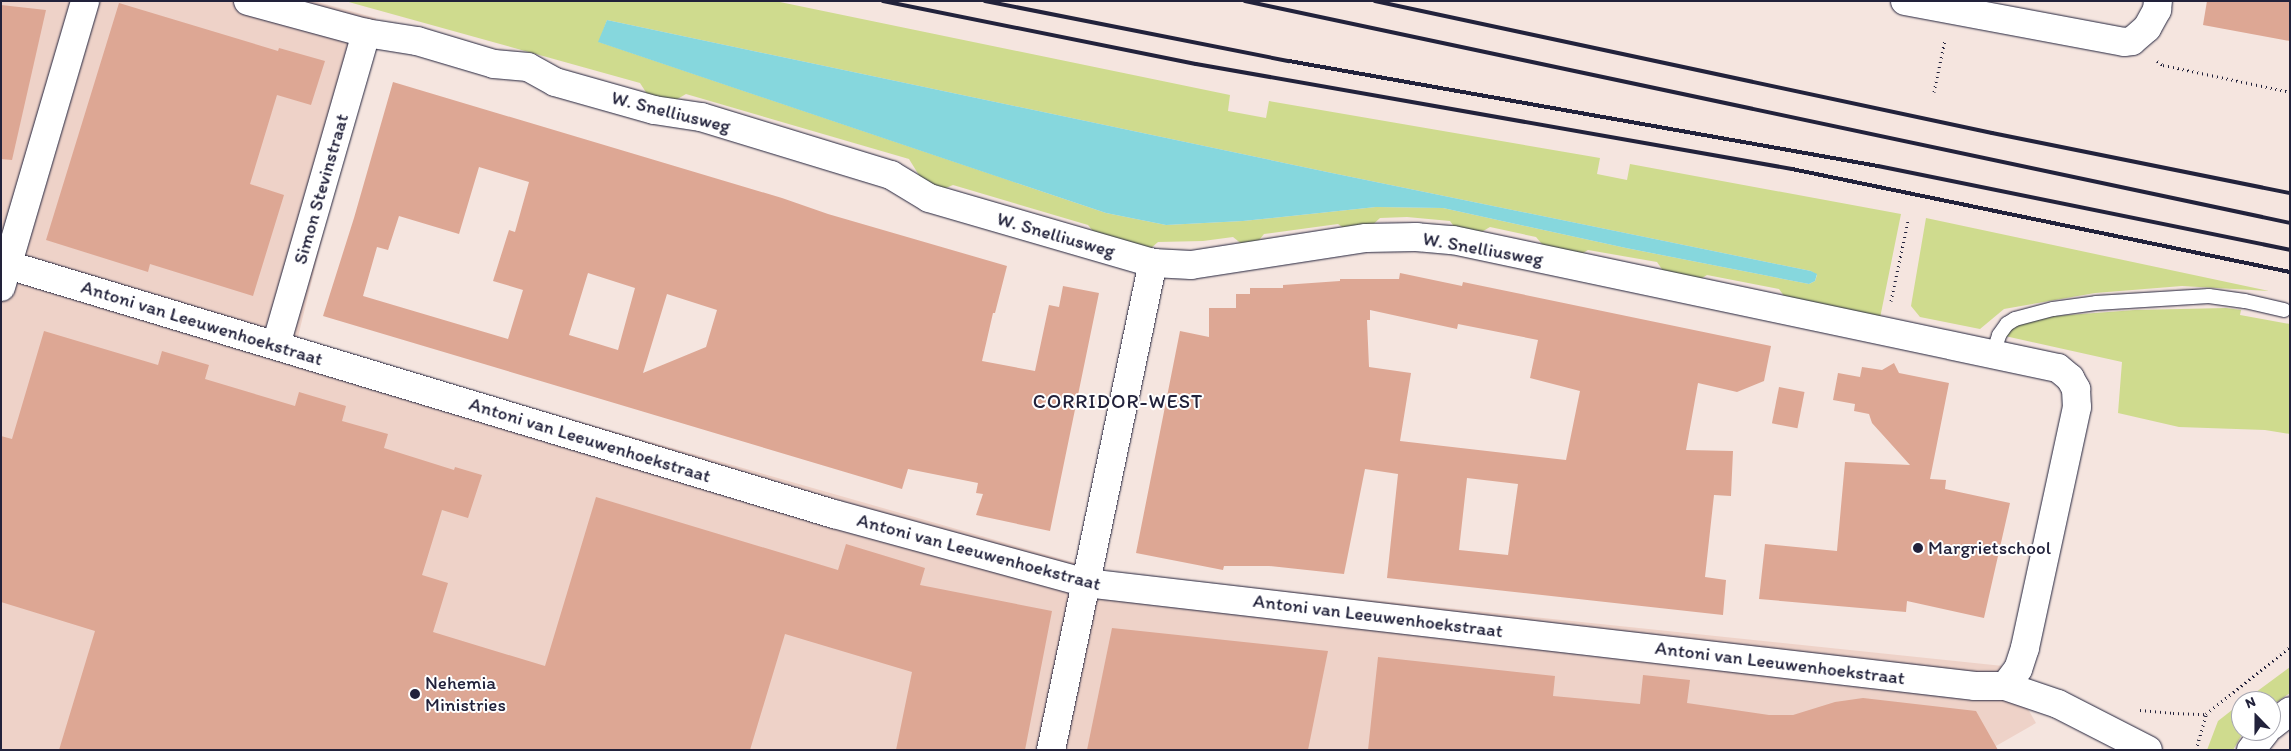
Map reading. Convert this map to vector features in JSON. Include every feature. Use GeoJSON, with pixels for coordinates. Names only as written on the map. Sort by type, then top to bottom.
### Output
{"type":"FeatureCollection","features":[{"type":"Feature","properties":{"kind":"street"},"geometry":{"type":"LineString","coordinates":[[5,276],[85,1]]}},
{"type":"Feature","properties":{"kind":"street","name":"W. Snelliusweg"},"geometry":{"type":"LineString","coordinates":[[248,1],[366,33],[417,41],[494,64],[528,67],[564,84],[654,110],[701,117],[891,175],[929,198],[1153,264],[1191,265],[1366,238],[1416,237],[1453,240],[2058,368],[2070,378],[2076,389],[2077,407],[2025,648],[2018,669],[2004,686]]}},
{"type":"Feature","properties":{"kind":"street"},"geometry":{"type":"LineString","coordinates":[[1905,1],[2114,42],[2132,41],[2152,22],[2158,1]]}},
{"type":"Feature","properties":{"kind":"street","name":"Simon Stevinstraat"},"geometry":{"type":"LineString","coordinates":[[276,345],[366,33]]}},
{"type":"Feature","properties":{"kind":"street"},"geometry":{"type":"LineString","coordinates":[[1051,750],[1153,264]]}},
{"type":"Feature","properties":{"kind":"street","name":"Antoni van Leeuwenhoekstraat"},"geometry":{"type":"LineString","coordinates":[[5,276],[276,345],[834,514],[1086,583],[1975,686],[2004,686],[2058,704],[2148,750]]}},
{"type":"Feature","properties":{"kind":"lane"},"geometry":{"type":"LineString","coordinates":[[1993,354],[1998,334],[2007,324],[2015,319],[2054,309],[2096,303],[2208,296],[2245,301],[2284,310]]}},
{"type":"Feature","properties":{"kind":"path"},"geometry":{"type":"LineString","coordinates":[[1934,92],[1952,10]]}},
{"type":"Feature","properties":{"kind":"path"},"geometry":{"type":"LineString","coordinates":[[2154,60],[2163,65],[2290,92]]}},
{"type":"Feature","properties":{"kind":"path"},"geometry":{"type":"LineString","coordinates":[[1884,331],[1908,221]]}},
{"type":"Feature","properties":{"kind":"path"},"geometry":{"type":"LineString","coordinates":[[2196,750],[2206,714],[2290,647]]}},
{"type":"Feature","properties":{"kind":"path"},"geometry":{"type":"LineString","coordinates":[[2137,709],[2173,714],[2206,714]]}},
{"type":"Feature","properties":{"kind":"shaded area"},"geometry":{"type":"Polygon","coordinates":[[[1,1],[314,1],[376,18],[297,341],[1111,573],[2003,666],[2036,723],[1989,750],[1,750],[1,1]]]}},
{"type":"Feature","properties":{"kind":"green space"},"geometry":{"type":"Polygon","coordinates":[[[345,1],[775,1],[1230,95],[1228,111],[1266,118],[1269,101],[1600,158],[1597,174],[1627,180],[1630,164],[1901,214],[1880,318],[1787,300],[1779,289],[1707,275],[1697,281],[1666,275],[1657,262],[1588,250],[1576,257],[1547,250],[1536,237],[1490,227],[1478,234],[1458,232],[1450,221],[1407,217],[1380,218],[1368,229],[1348,231],[1338,224],[1264,234],[1256,244],[1243,245],[1233,237],[1203,241],[1158,242],[1150,249],[1098,237],[1088,225],[953,185],[941,190],[925,185],[909,159],[686,94],[667,105],[651,100],[640,83],[345,1]],[[607,20],[599,42],[1106,213],[1166,225],[1243,221],[1376,207],[1443,208],[1626,248],[1809,284],[1815,281],[1817,275],[1811,271],[1332,173],[607,20]]]}},
{"type":"Feature","properties":{"kind":"green space"},"geometry":{"type":"Polygon","coordinates":[[[1926,218],[2269,291],[2182,286],[2095,293],[2004,309],[1980,329],[1920,317],[1911,306],[1926,218]]]}},
{"type":"Feature","properties":{"kind":"green space"},"geometry":{"type":"Polygon","coordinates":[[[2226,308],[2241,310],[2240,315],[2290,324],[2290,434],[2265,430],[2179,427],[2118,413],[2122,362],[2005,336],[2009,330],[2018,324],[2055,316],[2135,310],[2226,308]]]}},
{"type":"Feature","properties":{"kind":"green space"},"geometry":{"type":"Polygon","coordinates":[[[2290,667],[2290,693],[2281,699],[2281,691],[2258,691],[2290,667]]]}},
{"type":"Feature","properties":{"kind":"green space"},"geometry":{"type":"Polygon","coordinates":[[[2231,711],[2231,741],[2238,741],[2233,750],[2207,750],[2218,721],[2231,711]]]}},
{"type":"Feature","properties":{"kind":"water"},"geometry":{"type":"Polygon","coordinates":[[[607,20],[1332,173],[1811,271],[1817,274],[1815,281],[1809,284],[1626,248],[1443,208],[1376,207],[1243,221],[1166,225],[1106,213],[598,42],[607,20]]]}},
{"type":"Feature","properties":{"kind":"building"},"geometry":{"type":"Polygon","coordinates":[[[2207,1],[2290,1],[2290,41],[2203,25],[2207,1]]]}},
{"type":"Feature","properties":{"kind":"building"},"geometry":{"type":"Polygon","coordinates":[[[119,3],[278,51],[279,48],[325,61],[311,105],[277,95],[250,184],[284,195],[253,296],[150,264],[148,272],[46,240],[119,3]]]}},
{"type":"Feature","properties":{"kind":"building"},"geometry":{"type":"Polygon","coordinates":[[[1,5],[46,10],[12,160],[1,159],[1,5]]]}},
{"type":"Feature","properties":{"kind":"building"},"geometry":{"type":"Polygon","coordinates":[[[393,82],[782,198],[828,214],[1007,266],[995,313],[993,313],[982,361],[1035,371],[1049,305],[1059,307],[1063,286],[1099,293],[1050,531],[976,515],[983,494],[976,493],[978,483],[908,469],[902,489],[323,316],[354,218],[393,82]],[[479,167],[459,234],[399,216],[388,250],[377,247],[363,296],[508,339],[523,290],[493,281],[509,230],[515,232],[529,182],[479,167]],[[588,273],[569,335],[618,350],[635,288],[588,273]],[[667,294],[643,373],[706,347],[717,310],[667,294]]]}},
{"type":"Feature","properties":{"kind":"building"},"geometry":{"type":"Polygon","coordinates":[[[1400,273],[1462,286],[1463,282],[1771,346],[1764,381],[1737,392],[1698,383],[1686,450],[1733,451],[1731,496],[1714,495],[1705,577],[1726,580],[1723,615],[1387,578],[1398,474],[1365,469],[1344,574],[1269,566],[1224,566],[1223,570],[1136,553],[1180,331],[1209,337],[1209,308],[1236,308],[1236,294],[1250,294],[1250,288],[1283,288],[1283,285],[1340,281],[1340,279],[1399,279],[1400,273]],[[1370,310],[1370,320],[1367,320],[1369,367],[1411,373],[1400,441],[1566,460],[1580,391],[1530,378],[1538,340],[1458,324],[1457,329],[1370,310]],[[1467,478],[1459,550],[1508,555],[1518,484],[1467,478]]]}},
{"type":"Feature","properties":{"kind":"building"},"geometry":{"type":"Polygon","coordinates":[[[44,331],[158,365],[162,351],[209,365],[205,379],[295,406],[299,392],[346,406],[342,421],[388,434],[384,448],[454,470],[455,467],[482,475],[468,518],[442,510],[422,575],[448,583],[433,632],[545,666],[596,497],[838,570],[846,544],[925,568],[920,585],[1052,611],[1025,750],[896,750],[912,672],[785,634],[750,750],[59,750],[95,631],[1,602],[1,436],[12,439],[44,331]]]}},
{"type":"Feature","properties":{"kind":"building","name":"Margrietschool"},"geometry":{"type":"Polygon","coordinates":[[[1894,363],[1899,373],[1949,383],[1930,479],[1946,480],[1945,489],[2010,503],[1984,618],[1907,601],[1906,612],[1759,599],[1765,544],[1837,551],[1845,462],[1910,465],[1872,423],[1869,414],[1854,411],[1855,404],[1833,400],[1838,373],[1860,377],[1862,367],[1882,370],[1894,363]]]}},
{"type":"Feature","properties":{"kind":"building"},"geometry":{"type":"Polygon","coordinates":[[[1779,387],[1805,392],[1797,428],[1772,423],[1779,387]]]}},
{"type":"Feature","properties":{"kind":"building"},"geometry":{"type":"Polygon","coordinates":[[[1112,628],[1328,651],[1308,750],[1087,750],[1112,628]]]}},
{"type":"Feature","properties":{"kind":"building"},"geometry":{"type":"Polygon","coordinates":[[[1378,657],[1555,676],[1553,696],[1640,704],[1643,675],[1690,680],[1687,703],[1769,715],[1793,715],[1835,702],[1863,698],[1976,711],[1998,750],[1368,750],[1378,657]]]}},
{"type":"Feature","properties":{"kind":"railway"},"geometry":{"type":"LineString","coordinates":[[883,1],[1196,64],[1792,169],[2290,272]]}},
{"type":"Feature","properties":{"kind":"railway"},"geometry":{"type":"LineString","coordinates":[[985,1],[1289,61],[1878,166],[2290,250]]}},
{"type":"Feature","properties":{"kind":"railway"},"geometry":{"type":"LineString","coordinates":[[1245,1],[2290,223]]}},
{"type":"Feature","properties":{"kind":"railway"},"geometry":{"type":"LineString","coordinates":[[1375,1],[1992,133],[2290,193]]}},
{"type":"Feature","properties":{"kind":"place","name":"Margrietschool"},"geometry":{"type":"Point","coordinates":[1918,548]}},
{"type":"Feature","properties":{"kind":"place","name":"Nehemia Ministries"},"geometry":{"type":"Point","coordinates":[415,694]}},
{"type":"Feature","properties":{"kind":"district","name":"CORRIDOR-WEST"},"geometry":{"type":"Point","coordinates":[1118,401]}}]}
